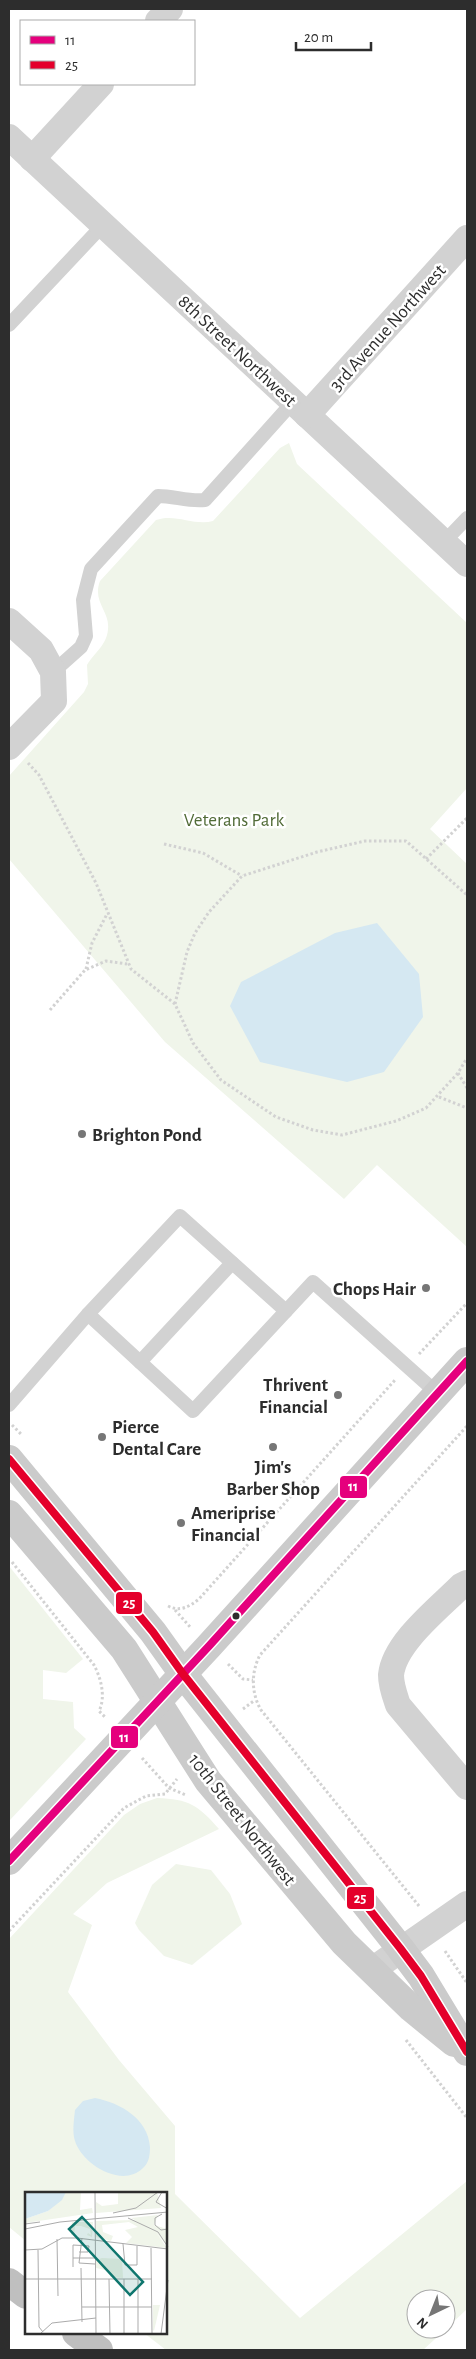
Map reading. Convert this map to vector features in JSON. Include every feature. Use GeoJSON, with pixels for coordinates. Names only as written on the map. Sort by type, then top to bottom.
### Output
{"type":"FeatureCollection","features":[{"type":"Feature","properties":{"kind":"highway"},"geometry":{"type":"LineString","coordinates":[[9,2282],[25,2294]]}},
{"type":"Feature","properties":{"kind":"highway"},"geometry":{"type":"LineString","coordinates":[[77,2334],[99,2350]]}},
{"type":"Feature","properties":{"kind":"street"},"geometry":{"type":"LineString","coordinates":[[159,20],[170,9]]}},
{"type":"Feature","properties":{"kind":"street"},"geometry":{"type":"LineString","coordinates":[[32,159],[100,85]]}},
{"type":"Feature","properties":{"kind":"street","name":"8th Street Northwest"},"geometry":{"type":"LineString","coordinates":[[9,137],[467,564]]}},
{"type":"Feature","properties":{"kind":"street","name":"3rd Avenue Northwest"},"geometry":{"type":"LineString","coordinates":[[300,409],[467,238]]}},
{"type":"Feature","properties":{"kind":"street"},"geometry":{"type":"LineString","coordinates":[[9,621],[40,650],[53,672],[54,701],[11,745]]}},
{"type":"Feature","properties":{"kind":"street"},"geometry":{"type":"LineString","coordinates":[[9,1861],[158,1702],[467,1361]]}},
{"type":"Feature","properties":{"kind":"street","name":"10th Street Northwest"},"geometry":{"type":"LineString","coordinates":[[9,1459],[154,1632],[183,1674],[400,1948],[421,1976],[467,2053]]}},
{"type":"Feature","properties":{"kind":"street","name":"10th Street Northwest"},"geometry":{"type":"LineString","coordinates":[[9,1514],[124,1649],[208,1781],[344,1943],[410,2008],[467,2053]]}},
{"type":"Feature","properties":{"kind":"street"},"geometry":{"type":"LineString","coordinates":[[467,1583],[461,1586],[399,1649],[391,1675],[398,1705],[467,1787]]}},
{"type":"Feature","properties":{"kind":"street"},"geometry":{"type":"LineString","coordinates":[[372,1970],[400,1948],[467,1904]]}},
{"type":"Feature","properties":{"kind":"lane"},"geometry":{"type":"LineString","coordinates":[[9,325],[104,225]]}},
{"type":"Feature","properties":{"kind":"lane"},"geometry":{"type":"LineString","coordinates":[[53,672],[81,647],[86,636],[83,600],[91,569],[158,496],[175,496],[192,502],[205,500],[300,409]]}},
{"type":"Feature","properties":{"kind":"lane"},"geometry":{"type":"LineString","coordinates":[[444,542],[467,518]]}},
{"type":"Feature","properties":{"kind":"lane"},"geometry":{"type":"LineString","coordinates":[[9,1405],[88,1314],[180,1216],[286,1311]]}},
{"type":"Feature","properties":{"kind":"lane"},"geometry":{"type":"LineString","coordinates":[[140,1362],[232,1263]]}},
{"type":"Feature","properties":{"kind":"lane"},"geometry":{"type":"LineString","coordinates":[[88,1314],[193,1411],[313,1282],[437,1394]]}},
{"type":"Feature","properties":{"kind":"path"},"geometry":{"type":"LineString","coordinates":[[11,745],[39,775],[96,883],[128,964],[141,979],[175,1004],[193,1044],[221,1080],[276,1117],[313,1130],[342,1135],[396,1122],[426,1108],[458,1073],[467,1058]]}},
{"type":"Feature","properties":{"kind":"path"},"geometry":{"type":"LineString","coordinates":[[426,859],[467,818]]}},
{"type":"Feature","properties":{"kind":"path"},"geometry":{"type":"LineString","coordinates":[[175,1004],[187,952],[196,933],[209,912],[242,876],[317,852],[365,841],[406,841],[467,896]]}},
{"type":"Feature","properties":{"kind":"path"},"geometry":{"type":"LineString","coordinates":[[164,844],[203,853],[242,876]]}},
{"type":"Feature","properties":{"kind":"path"},"geometry":{"type":"LineString","coordinates":[[85,970],[92,943],[107,914]]}},
{"type":"Feature","properties":{"kind":"path"},"geometry":{"type":"LineString","coordinates":[[50,1010],[85,970],[106,961],[128,964]]}},
{"type":"Feature","properties":{"kind":"path"},"geometry":{"type":"LineString","coordinates":[[458,1073],[467,1088]]}},
{"type":"Feature","properties":{"kind":"path"},"geometry":{"type":"LineString","coordinates":[[439,1096],[467,1108]]}},
{"type":"Feature","properties":{"kind":"path"},"geometry":{"type":"LineString","coordinates":[[182,1619],[175,1610],[190,1606],[199,1599],[407,1366],[467,1303]]}},
{"type":"Feature","properties":{"kind":"path"},"geometry":{"type":"LineString","coordinates":[[467,1426],[260,1654],[255,1663],[253,1680],[255,1700],[260,1710],[418,1903],[452,1965],[467,1983]]}},
{"type":"Feature","properties":{"kind":"path"},"geometry":{"type":"LineString","coordinates":[[9,1558],[94,1665],[100,1677],[102,1701],[99,1711],[104,1716]]}},
{"type":"Feature","properties":{"kind":"path"},"geometry":{"type":"LineString","coordinates":[[243,1679],[253,1680]]}},
{"type":"Feature","properties":{"kind":"path"},"geometry":{"type":"LineString","coordinates":[[246,1705],[255,1700]]}},
{"type":"Feature","properties":{"kind":"path"},"geometry":{"type":"LineString","coordinates":[[9,1931],[124,1808],[146,1796],[165,1794],[169,1788]]}},
{"type":"Feature","properties":{"kind":"green space","name":"Veterans Park"},"geometry":{"type":"Polygon","coordinates":[[[289,443],[297,464],[467,623],[467,788],[430,829],[467,864],[467,1247],[377,1165],[344,1199],[165,1042],[9,859],[9,776],[84,692],[88,684],[87,665],[103,644],[108,629],[108,623],[98,595],[100,581],[156,520],[170,518],[199,522],[213,521],[280,448],[289,443]]]}},
{"type":"Feature","properties":{"kind":"green space"},"geometry":{"type":"Polygon","coordinates":[[[9,1566],[83,1659],[66,1673],[43,1670],[43,1699],[73,1702],[74,1728],[86,1739],[9,1821],[9,1566]]]}},
{"type":"Feature","properties":{"kind":"green space"},"geometry":{"type":"Polygon","coordinates":[[[157,1798],[177,1800],[199,1809],[219,1829],[107,1883],[73,1914],[92,1925],[68,1992],[119,2060],[175,2126],[175,2194],[300,2318],[467,2181],[467,2309],[456,2319],[456,2289],[406,2289],[406,2339],[435,2339],[423,2350],[166,2350],[145,2334],[168,2334],[168,2192],[25,2192],[25,2240],[9,2227],[9,1939],[124,1815],[140,1804],[157,1798]]]}},
{"type":"Feature","properties":{"kind":"green space"},"geometry":{"type":"Polygon","coordinates":[[[176,1864],[211,1870],[230,1894],[242,1924],[192,1965],[164,1956],[139,1930],[135,1923],[152,1885],[176,1864]]]}},
{"type":"Feature","properties":{"kind":"water"},"geometry":{"type":"Polygon","coordinates":[[[377,923],[419,974],[423,1017],[384,1072],[347,1082],[260,1062],[230,1006],[241,982],[335,933],[377,923]]]}},
{"type":"Feature","properties":{"kind":"water"},"geometry":{"type":"Polygon","coordinates":[[[95,2098],[123,2108],[132,2114],[144,2128],[150,2147],[148,2161],[143,2168],[134,2174],[114,2175],[104,2171],[94,2165],[79,2150],[74,2134],[75,2110],[83,2101],[95,2098]]]}},
{"type":"Feature","properties":{"kind":"transit line","name":"11"},"geometry":{"type":"LineString","coordinates":[[9,1861],[209,1646],[467,1361]]}},
{"type":"Feature","properties":{"kind":"transit line","name":"25"},"geometry":{"type":"LineString","coordinates":[[9,1459],[153,1632],[183,1674],[400,1948],[421,1976],[467,2052]]}},
{"type":"Feature","properties":{"kind":"place","name":"Brighton Pond"},"geometry":{"type":"Point","coordinates":[82,1134]}},
{"type":"Feature","properties":{"kind":"place","name":"Chops Hair"},"geometry":{"type":"Point","coordinates":[426,1288]}},
{"type":"Feature","properties":{"kind":"place","name":"Thrivent Financial"},"geometry":{"type":"Point","coordinates":[338,1395]}},
{"type":"Feature","properties":{"kind":"place","name":"Pierce Dental Care"},"geometry":{"type":"Point","coordinates":[102,1437]}},
{"type":"Feature","properties":{"kind":"place","name":"Jim's Barber Shop"},"geometry":{"type":"Point","coordinates":[273,1447]}},
{"type":"Feature","properties":{"kind":"place","name":"Ameriprise Financial"},"geometry":{"type":"Point","coordinates":[181,1523]}}]}
